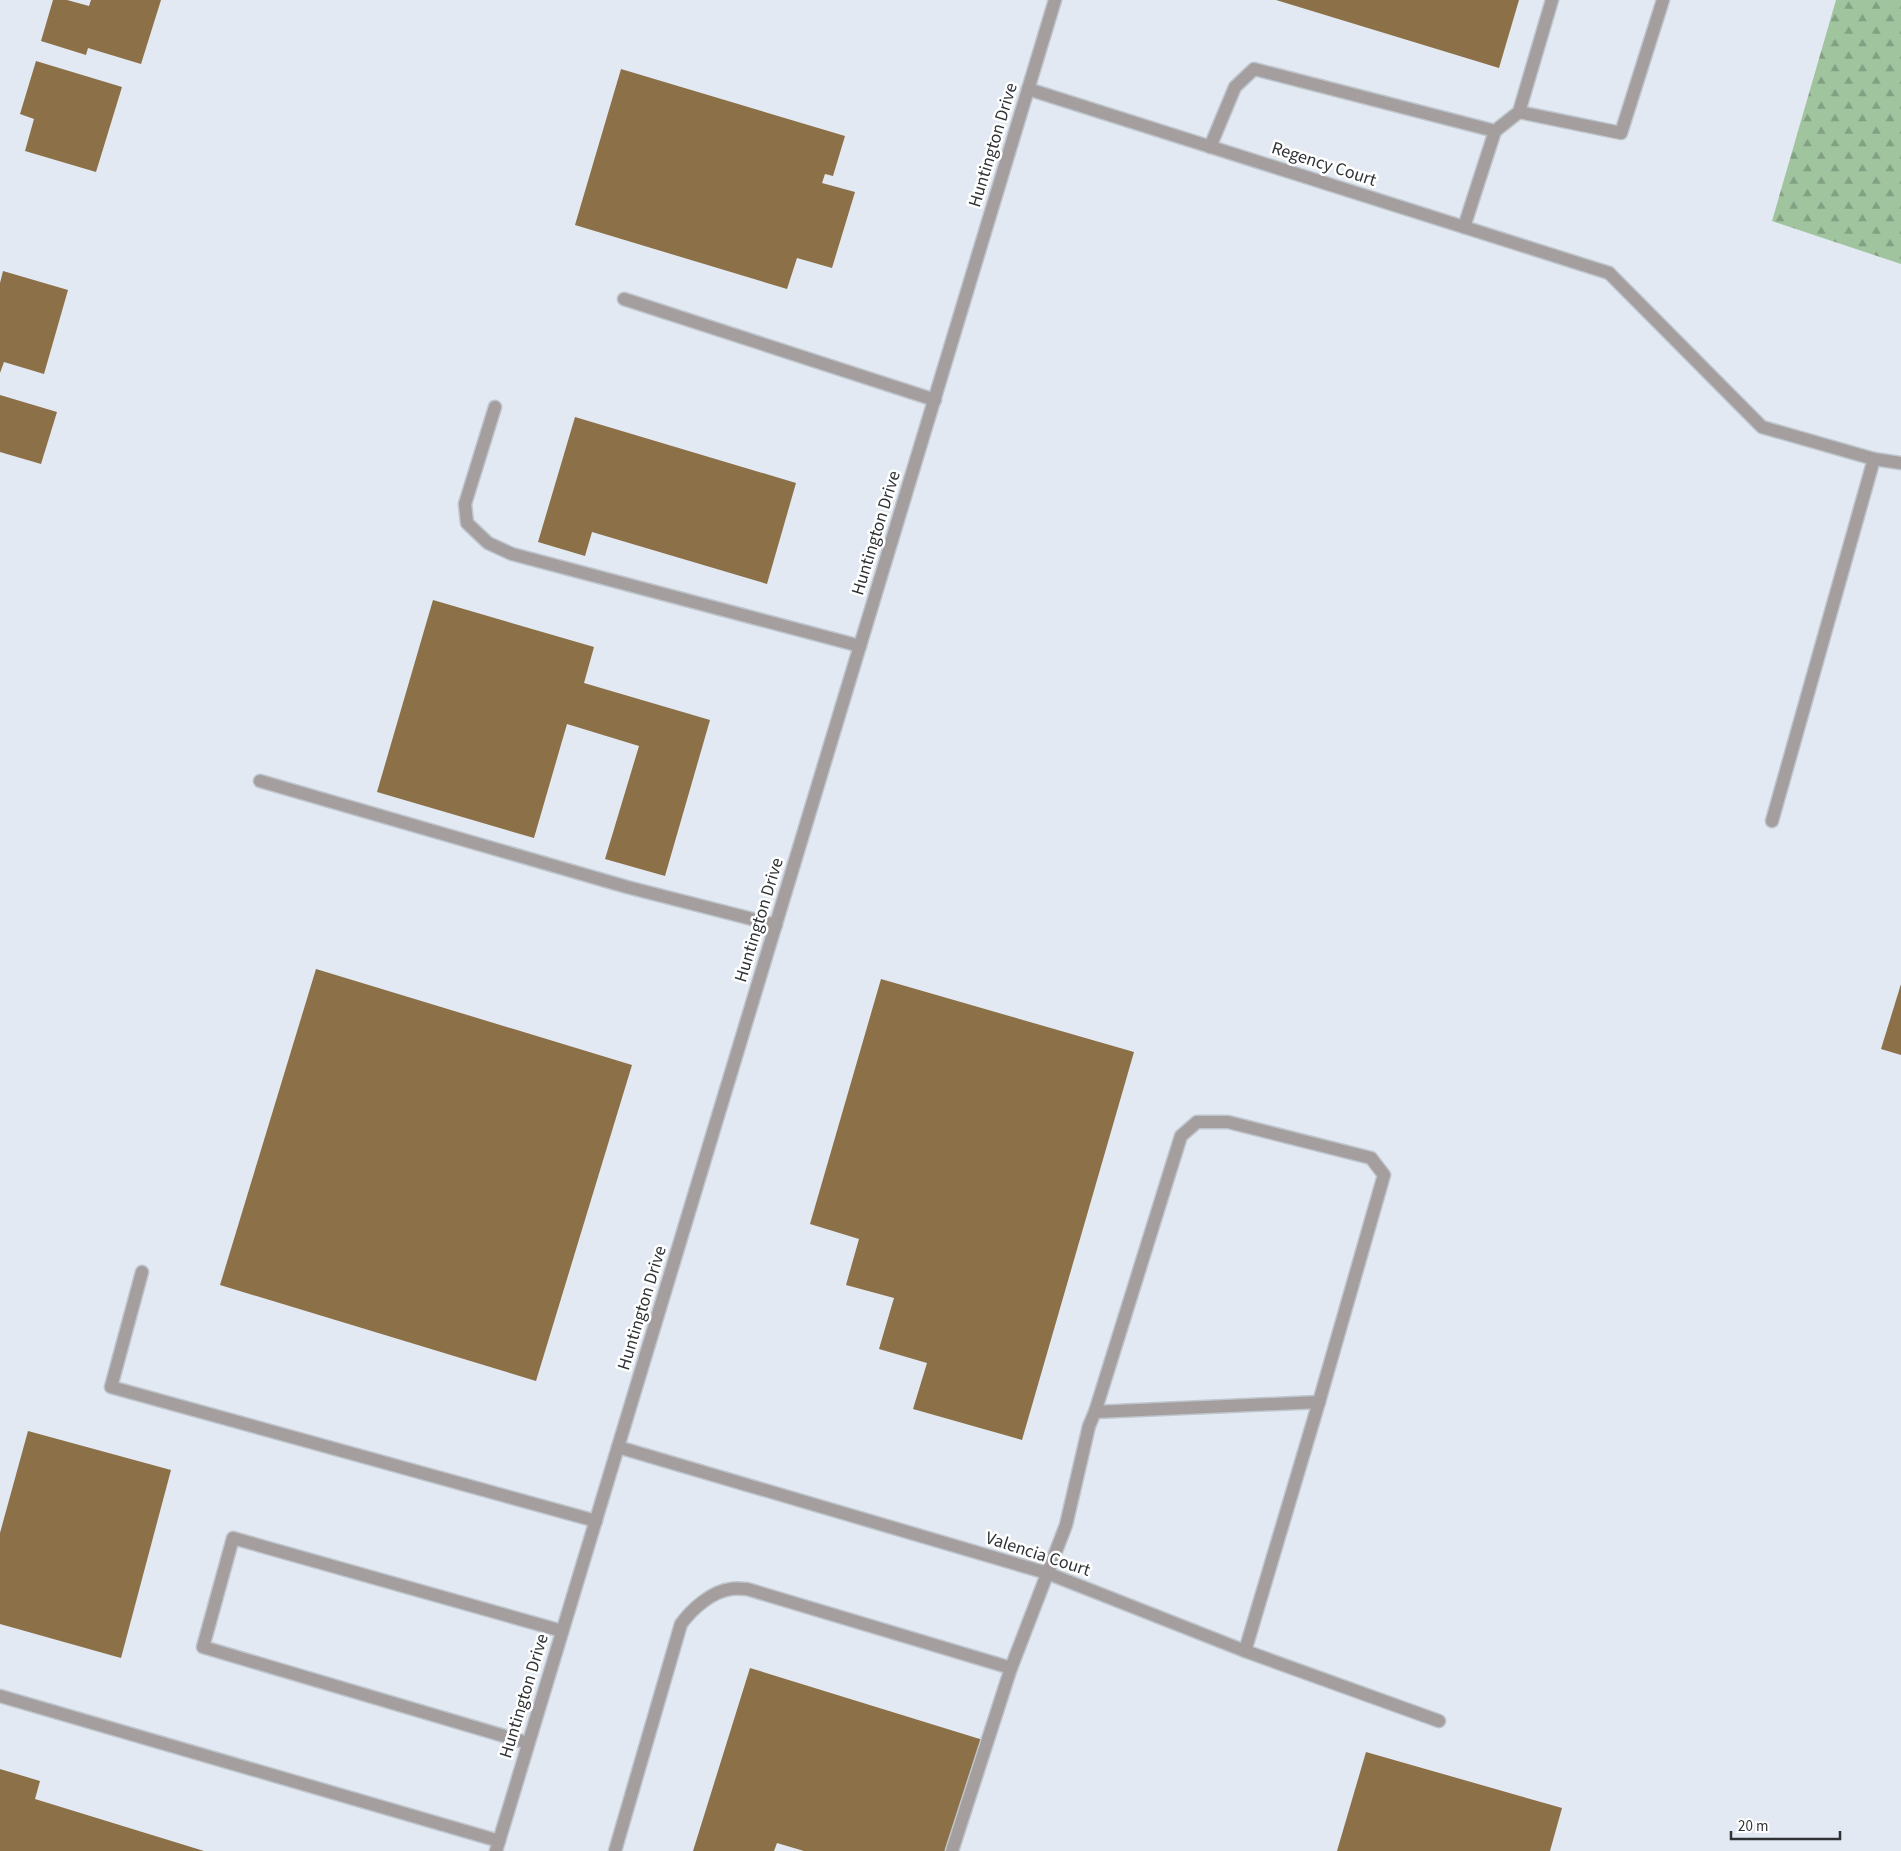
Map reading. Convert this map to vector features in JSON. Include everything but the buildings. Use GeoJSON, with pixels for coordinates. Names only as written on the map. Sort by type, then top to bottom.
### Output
{"type":"FeatureCollection","features":[{"type":"Feature","properties":{"kind":"street","name":"Huntington Drive"},"geometry":{"type":"LineString","coordinates":[[497,1846],[1055,0]]}},
{"type":"Feature","properties":{"kind":"street"},"geometry":{"type":"LineString","coordinates":[[1464,227],[1495,132],[1519,112],[1552,0]]}},
{"type":"Feature","properties":{"kind":"street"},"geometry":{"type":"LineString","coordinates":[[1519,112],[1621,133],[1663,0]]}},
{"type":"Feature","properties":{"kind":"street"},"geometry":{"type":"LineString","coordinates":[[1210,147],[1235,87],[1254,69],[1495,132]]}},
{"type":"Feature","properties":{"kind":"street","name":"Regency Court"},"geometry":{"type":"LineString","coordinates":[[1028,89],[1609,273],[1762,427],[1874,458]]}},
{"type":"Feature","properties":{"kind":"street"},"geometry":{"type":"LineString","coordinates":[[624,298],[935,400]]}},
{"type":"Feature","properties":{"kind":"street"},"geometry":{"type":"LineString","coordinates":[[495,407],[465,504],[467,524],[488,543],[512,554],[860,646]]}},
{"type":"Feature","properties":{"kind":"street"},"geometry":{"type":"LineString","coordinates":[[1772,821],[1874,458],[1901,463]]}},
{"type":"Feature","properties":{"kind":"street"},"geometry":{"type":"LineString","coordinates":[[260,781],[627,887],[776,925]]}},
{"type":"Feature","properties":{"kind":"street"},"geometry":{"type":"LineString","coordinates":[[952,1851],[1011,1668],[1066,1525],[1089,1426],[1181,1136],[1197,1122],[1228,1122],[1371,1158],[1384,1175],[1246,1651]]}},
{"type":"Feature","properties":{"kind":"street"},"geometry":{"type":"LineString","coordinates":[[142,1272],[111,1387],[596,1521]]}},
{"type":"Feature","properties":{"kind":"street"},"geometry":{"type":"LineString","coordinates":[[1095,1412],[1319,1402]]}},
{"type":"Feature","properties":{"kind":"street","name":"Valencia Court"},"geometry":{"type":"LineString","coordinates":[[618,1447],[1047,1573],[1246,1651],[1439,1721]]}},
{"type":"Feature","properties":{"kind":"street"},"geometry":{"type":"LineString","coordinates":[[528,1743],[203,1647],[233,1538],[562,1631]]}},
{"type":"Feature","properties":{"kind":"street"},"geometry":{"type":"LineString","coordinates":[[614,1851],[681,1624],[688,1613],[716,1594],[730,1589],[747,1590],[1011,1668]]}},
{"type":"Feature","properties":{"kind":"street"},"geometry":{"type":"LineString","coordinates":[[0,1696],[497,1846]]}},
{"type":"Feature","properties":{"kind":"green space"},"geometry":{"type":"Polygon","coordinates":[[[1836,0],[1901,0],[1901,264],[1772,221],[1836,0]]]}}]}
